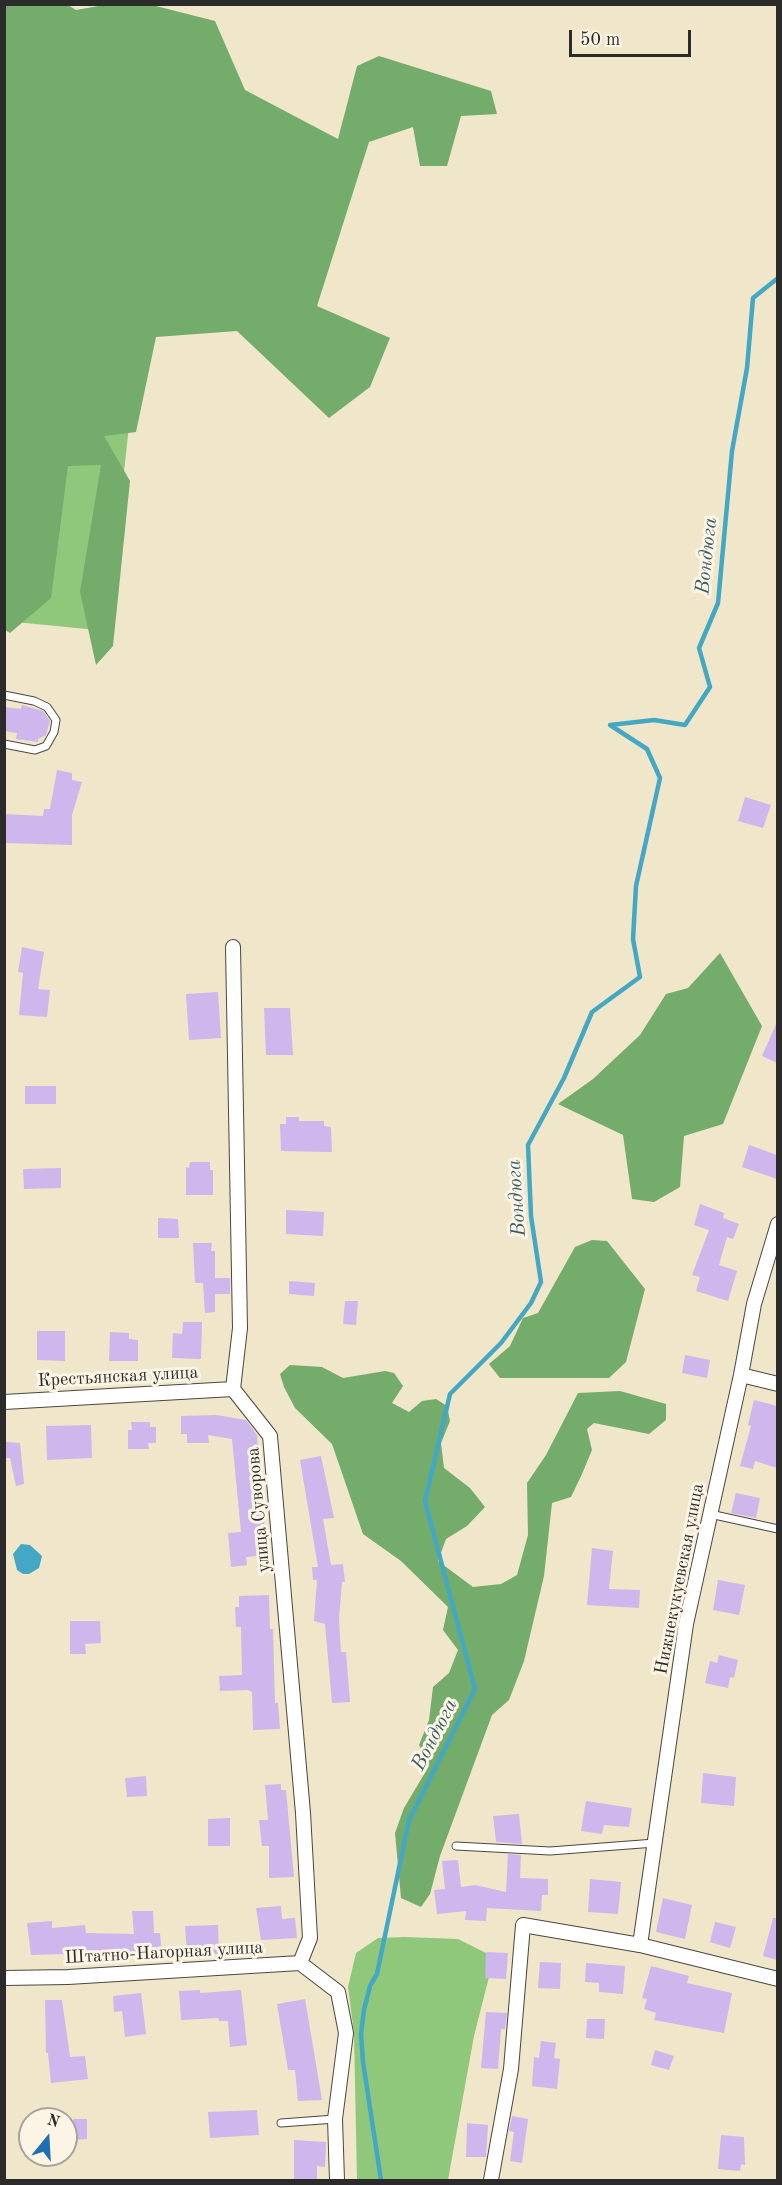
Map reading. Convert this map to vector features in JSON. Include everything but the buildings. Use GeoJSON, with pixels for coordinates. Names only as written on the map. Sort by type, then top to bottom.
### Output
{"type":"FeatureCollection","features":[{"type":"Feature","properties":{"kind":"street"},"geometry":{"type":"LineString","coordinates":[[233,947],[240,1328],[233,1389]]}},
{"type":"Feature","properties":{"kind":"street","name":"Нижнекукуевская улица"},"geometry":{"type":"LineString","coordinates":[[640,1945],[686,1624],[741,1375],[754,1304],[777,1224]]}},
{"type":"Feature","properties":{"kind":"street"},"geometry":{"type":"LineString","coordinates":[[741,1375],[777,1384]]}},
{"type":"Feature","properties":{"kind":"street","name":"Крестьянская улица"},"geometry":{"type":"LineString","coordinates":[[4,1402],[233,1389]]}},
{"type":"Feature","properties":{"kind":"street","name":"улица Суворова"},"geometry":{"type":"LineString","coordinates":[[233,1389],[270,1436],[303,1813],[310,1938],[300,1962]]}},
{"type":"Feature","properties":{"kind":"street"},"geometry":{"type":"LineString","coordinates":[[491,2181],[511,2069],[523,1925],[640,1945],[777,1979]]}},
{"type":"Feature","properties":{"kind":"street"},"geometry":{"type":"LineString","coordinates":[[300,1962],[338,1992],[346,2033],[335,2119],[337,2181]]}},
{"type":"Feature","properties":{"kind":"street","name":"Штатно-Нагорная улица"},"geometry":{"type":"LineString","coordinates":[[4,1978],[68,1977],[300,1962]]}},
{"type":"Feature","properties":{"kind":"lane"},"geometry":{"type":"LineString","coordinates":[[4,694],[34,700],[47,707],[56,720],[54,732],[46,746],[35,750],[4,744]]}},
{"type":"Feature","properties":{"kind":"lane"},"geometry":{"type":"LineString","coordinates":[[710,1514],[777,1529]]}},
{"type":"Feature","properties":{"kind":"lane"},"geometry":{"type":"LineString","coordinates":[[456,1846],[550,1851],[655,1843]]}},
{"type":"Feature","properties":{"kind":"lane"},"geometry":{"type":"LineString","coordinates":[[281,2123],[335,2119]]}},
{"type":"Feature","properties":{"kind":"green space"},"geometry":{"type":"Polygon","coordinates":[[[5,4],[68,5],[76,10],[104,5],[152,5],[215,21],[245,90],[338,139],[357,66],[379,56],[491,91],[497,114],[461,116],[447,166],[420,166],[413,127],[369,142],[317,306],[390,338],[370,387],[329,418],[237,331],[156,337],[136,432],[104,436],[130,481],[113,646],[96,665],[80,592],[101,465],[68,466],[51,598],[10,633],[5,630],[5,4]]]}},
{"type":"Feature","properties":{"kind":"green space"},"geometry":{"type":"Polygon","coordinates":[[[4,236],[136,360],[107,631],[5,621],[4,236]]]}},
{"type":"Feature","properties":{"kind":"green space"},"geometry":{"type":"Polygon","coordinates":[[[720,953],[762,1026],[723,1124],[684,1136],[680,1187],[654,1202],[632,1199],[623,1135],[558,1104],[593,1079],[640,1035],[666,994],[688,988],[720,953]]]}},
{"type":"Feature","properties":{"kind":"green space"},"geometry":{"type":"Polygon","coordinates":[[[592,1240],[607,1241],[645,1289],[626,1362],[609,1378],[500,1378],[489,1364],[510,1346],[523,1318],[538,1313],[575,1247],[592,1240]]]}},
{"type":"Feature","properties":{"kind":"green space"},"geometry":{"type":"Polygon","coordinates":[[[290,1365],[322,1367],[343,1378],[385,1371],[394,1373],[403,1386],[392,1403],[409,1412],[422,1401],[436,1399],[447,1406],[450,1421],[441,1443],[444,1468],[470,1488],[485,1507],[467,1526],[446,1539],[438,1561],[473,1587],[501,1584],[517,1575],[528,1535],[527,1483],[546,1455],[578,1393],[620,1391],[666,1404],[666,1420],[649,1434],[594,1423],[587,1429],[592,1450],[582,1474],[571,1497],[552,1503],[544,1576],[524,1661],[509,1700],[492,1715],[440,1856],[430,1894],[421,1907],[401,1898],[395,1833],[404,1808],[429,1766],[419,1745],[429,1720],[433,1687],[449,1673],[458,1650],[443,1630],[448,1607],[401,1561],[363,1534],[332,1444],[295,1408],[284,1387],[280,1374],[290,1365]]]}},
{"type":"Feature","properties":{"kind":"green space"},"geometry":{"type":"Polygon","coordinates":[[[378,1938],[458,1939],[494,1957],[474,2036],[448,2180],[357,2180],[354,2033],[348,1987],[356,1953],[378,1938]]]}},
{"type":"Feature","properties":{"kind":"water"},"geometry":{"type":"Polygon","coordinates":[[[21,1544],[30,1545],[42,1556],[39,1568],[29,1574],[23,1574],[17,1570],[13,1554],[21,1544]]]}},
{"type":"Feature","properties":{"kind":"waterway","name":"Вондюга"},"geometry":{"type":"LineString","coordinates":[[381,2180],[363,2062],[361,2034],[364,2010],[370,1986],[377,1974],[409,1820],[475,1689],[425,1501],[450,1394],[501,1343],[531,1303],[541,1282],[531,1216],[528,1145],[564,1078],[592,1012],[640,977],[633,939],[636,886],[660,778],[647,749],[610,725],[654,720],[685,725],[710,687],[699,648],[718,603],[732,451],[747,368],[753,298],[778,278]]}}]}
